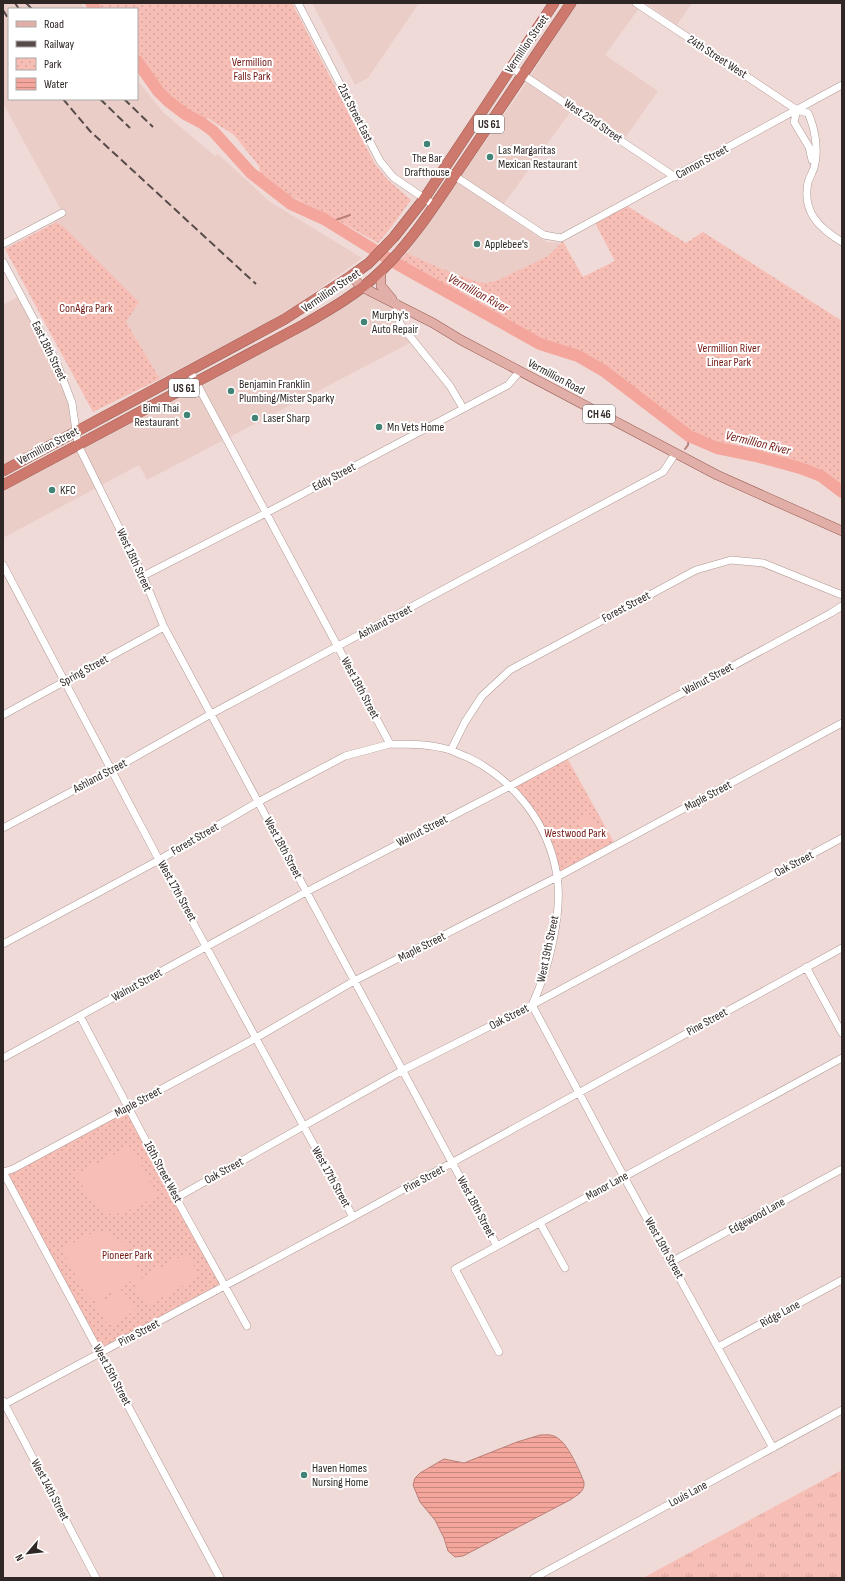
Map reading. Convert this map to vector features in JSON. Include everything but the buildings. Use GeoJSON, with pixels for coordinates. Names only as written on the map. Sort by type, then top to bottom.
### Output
{"type":"FeatureCollection","features":[{"type":"Feature","properties":{"kind":"highway","name":"Vermillion Street"},"geometry":{"type":"LineString","coordinates":[[3,471],[285,320],[351,276],[369,262],[394,237],[424,199],[554,3]]}},
{"type":"Feature","properties":{"kind":"highway","name":"Vermillion Street"},"geometry":{"type":"LineString","coordinates":[[3,485],[303,325],[334,307],[381,271],[406,244],[434,205],[571,3]]}},
{"type":"Feature","properties":{"kind":"main road"},"geometry":{"type":"LineString","coordinates":[[381,271],[380,283],[383,290],[396,303]]}},
{"type":"Feature","properties":{"kind":"main road","name":"Vermillion Road"},"geometry":{"type":"LineString","coordinates":[[351,276],[362,287],[434,323],[461,340],[675,454],[717,475],[842,531]]}},
{"type":"Feature","properties":{"kind":"street","name":"21st Street East"},"geometry":{"type":"LineString","coordinates":[[298,3],[380,161],[393,178],[434,205]]}},
{"type":"Feature","properties":{"kind":"street","name":"24th Street West"},"geometry":{"type":"LineString","coordinates":[[636,3],[797,110],[808,113],[815,132],[816,144],[814,167],[807,191],[810,213],[825,231],[842,242]]}},
{"type":"Feature","properties":{"kind":"street","name":"West 23rd Street"},"geometry":{"type":"LineString","coordinates":[[511,67],[675,176]]}},
{"type":"Feature","properties":{"kind":"street","name":"Cannon Street"},"geometry":{"type":"LineString","coordinates":[[454,176],[544,235],[561,238],[842,85]]}},
{"type":"Feature","properties":{"kind":"street"},"geometry":{"type":"LineString","coordinates":[[797,110],[794,122],[809,147],[814,167]]}},
{"type":"Feature","properties":{"kind":"street"},"geometry":{"type":"LineString","coordinates":[[444,169],[454,176]]}},
{"type":"Feature","properties":{"kind":"street"},"geometry":{"type":"LineString","coordinates":[[3,244],[62,213]]}},
{"type":"Feature","properties":{"kind":"street","name":"East 18th Street"},"geometry":{"type":"LineString","coordinates":[[3,262],[56,361],[72,403],[78,445]]}},
{"type":"Feature","properties":{"kind":"street"},"geometry":{"type":"LineString","coordinates":[[396,303],[400,324],[450,386],[463,408]]}},
{"type":"Feature","properties":{"kind":"street","name":"West 19th Street"},"geometry":{"type":"LineString","coordinates":[[190,371],[390,744],[420,744],[451,750],[482,764],[510,786],[529,808],[541,828],[554,862],[557,877],[556,921],[541,986],[532,1005],[624,1177],[773,1448]]}},
{"type":"Feature","properties":{"kind":"street","name":"Eddy Street"},"geometry":{"type":"LineString","coordinates":[[143,576],[266,513],[508,385],[520,372]]}},
{"type":"Feature","properties":{"kind":"street","name":"West 18th Street"},"geometry":{"type":"LineString","coordinates":[[78,445],[143,576],[164,627],[497,1246]]}},
{"type":"Feature","properties":{"kind":"street","name":"Ashland Street"},"geometry":{"type":"LineString","coordinates":[[3,828],[112,770],[211,714],[663,472],[675,454]]}},
{"type":"Feature","properties":{"kind":"street","name":"Forest Street"},"geometry":{"type":"LineString","coordinates":[[451,750],[465,722],[482,696],[510,670],[696,570],[731,560],[763,563],[842,595]]}},
{"type":"Feature","properties":{"kind":"street","name":"West 17th Street"},"geometry":{"type":"LineString","coordinates":[[3,565],[303,1127],[353,1217]]}},
{"type":"Feature","properties":{"kind":"street","name":"Walnut Street"},"geometry":{"type":"LineString","coordinates":[[3,1058],[306,892],[510,786],[842,606]]}},
{"type":"Feature","properties":{"kind":"street","name":"Spring Street"},"geometry":{"type":"LineString","coordinates":[[3,715],[164,627]]}},
{"type":"Feature","properties":{"kind":"street","name":"Maple Street"},"geometry":{"type":"LineString","coordinates":[[3,1172],[13,1169],[256,1038],[354,981],[557,877],[842,723]]}},
{"type":"Feature","properties":{"kind":"street","name":"Forest Street"},"geometry":{"type":"LineString","coordinates":[[3,944],[160,860],[258,802],[345,756],[390,744]]}},
{"type":"Feature","properties":{"kind":"street","name":"Oak Street"},"geometry":{"type":"LineString","coordinates":[[176,1198],[403,1070],[532,1005],[842,838]]}},
{"type":"Feature","properties":{"kind":"street","name":"Pine Street"},"geometry":{"type":"LineString","coordinates":[[4,1404],[353,1217],[842,948]]}},
{"type":"Feature","properties":{"kind":"street"},"geometry":{"type":"LineString","coordinates":[[806,967],[842,1033]]}},
{"type":"Feature","properties":{"kind":"street","name":"16th Street West"},"geometry":{"type":"LineString","coordinates":[[80,1016],[176,1198],[247,1326]]}},
{"type":"Feature","properties":{"kind":"street","name":"Manor Lane"},"geometry":{"type":"LineString","coordinates":[[499,1352],[455,1269],[842,1058]]}},
{"type":"Feature","properties":{"kind":"street","name":"Edgewood Lane"},"geometry":{"type":"LineString","coordinates":[[671,1262],[842,1169]]}},
{"type":"Feature","properties":{"kind":"street","name":"West 15th Street"},"geometry":{"type":"LineString","coordinates":[[3,1172],[220,1578]]}},
{"type":"Feature","properties":{"kind":"street"},"geometry":{"type":"LineString","coordinates":[[540,1223],[565,1268]]}},
{"type":"Feature","properties":{"kind":"street","name":"Ridge Lane"},"geometry":{"type":"LineString","coordinates":[[718,1347],[842,1280]]}},
{"type":"Feature","properties":{"kind":"street","name":"West 14th Street"},"geometry":{"type":"LineString","coordinates":[[4,1404],[96,1578]]}},
{"type":"Feature","properties":{"kind":"street","name":"Louis Lane"},"geometry":{"type":"LineString","coordinates":[[534,1578],[842,1410]]}},
{"type":"Feature","properties":{"kind":"shaded area"},"geometry":{"type":"Polygon","coordinates":[[[3,3],[81,3],[84,8],[8,8],[8,100],[138,100],[138,81],[164,113],[215,156],[218,154],[269,201],[362,258],[286,313],[160,379],[126,322],[64,227],[50,219],[62,212],[3,103],[3,3]]]}},
{"type":"Feature","properties":{"kind":"shaded area"},"geometry":{"type":"Polygon","coordinates":[[[312,3],[419,3],[368,78],[355,85],[312,3]]]}},
{"type":"Feature","properties":{"kind":"shaded area"},"geometry":{"type":"Polygon","coordinates":[[[577,3],[643,3],[605,55],[658,91],[626,137],[576,104],[499,211],[547,242],[561,243],[548,256],[498,280],[486,283],[478,282],[440,268],[407,253],[524,86],[577,3]]]}},
{"type":"Feature","properties":{"kind":"shaded area"},"geometry":{"type":"Polygon","coordinates":[[[646,3],[692,3],[677,25],[646,3]]]}},
{"type":"Feature","properties":{"kind":"shaded area"},"geometry":{"type":"Polygon","coordinates":[[[362,287],[396,303],[400,324],[414,341],[147,480],[139,465],[3,538],[3,485],[362,287]]]}},
{"type":"Feature","properties":{"kind":"shaded area"},"geometry":{"type":"Polygon","coordinates":[[[21,295],[56,361],[77,431],[3,471],[3,305],[21,295]]]}},
{"type":"Feature","properties":{"kind":"green space","name":"Vermillion Falls Park"},"geometry":{"type":"Polygon","coordinates":[[[98,3],[292,3],[375,164],[387,179],[411,200],[378,243],[323,212],[284,193],[260,175],[259,166],[234,135],[209,119],[189,113],[172,102],[138,58],[138,8],[100,8],[98,3]]]}},
{"type":"Feature","properties":{"kind":"green space","name":"Vermillion River Linear Park"},"geometry":{"type":"Polygon","coordinates":[[[624,204],[686,243],[703,232],[842,321],[842,492],[821,476],[800,468],[756,456],[717,448],[689,436],[604,371],[578,356],[540,344],[397,264],[407,253],[440,268],[478,282],[486,283],[498,280],[548,256],[561,243],[561,238],[583,277],[615,261],[594,221],[624,204]]]}},
{"type":"Feature","properties":{"kind":"green space","name":"ConAgra Park"},"geometry":{"type":"Polygon","coordinates":[[[56,222],[64,227],[139,302],[126,322],[160,379],[93,412],[5,249],[56,222]]]}},
{"type":"Feature","properties":{"kind":"green space","name":"Westwood Park"},"geometry":{"type":"Polygon","coordinates":[[[566,756],[616,846],[557,877],[547,842],[510,786],[566,756]]]}},
{"type":"Feature","properties":{"kind":"green space"},"geometry":{"type":"Polygon","coordinates":[[[590,814],[600,834],[590,839],[579,820],[590,814]]]}},
{"type":"Feature","properties":{"kind":"green space","name":"Pioneer Park"},"geometry":{"type":"Polygon","coordinates":[[[128,1107],[226,1286],[100,1353],[3,1172],[128,1107]]]}},
{"type":"Feature","properties":{"kind":"green space"},"geometry":{"type":"Polygon","coordinates":[[[126,1148],[133,1149],[156,1193],[142,1205],[112,1215],[98,1207],[84,1189],[77,1174],[126,1148]]]}},
{"type":"Feature","properties":{"kind":"green space"},"geometry":{"type":"Polygon","coordinates":[[[104,1232],[125,1243],[142,1275],[98,1300],[88,1298],[62,1251],[84,1235],[104,1232]]]}},
{"type":"Feature","properties":{"kind":"green space"},"geometry":{"type":"Polygon","coordinates":[[[185,1256],[193,1264],[197,1276],[193,1280],[152,1303],[145,1302],[138,1294],[135,1283],[180,1257],[185,1256]]]}},
{"type":"Feature","properties":{"kind":"green space"},"geometry":{"type":"Polygon","coordinates":[[[123,1290],[135,1311],[108,1326],[96,1304],[123,1290]]]}},
{"type":"Feature","properties":{"kind":"green space"},"geometry":{"type":"Polygon","coordinates":[[[842,1470],[842,1578],[643,1578],[842,1470]]]}},
{"type":"Feature","properties":{"kind":"water"},"geometry":{"type":"Polygon","coordinates":[[[540,1435],[554,1436],[565,1445],[573,1457],[584,1482],[582,1491],[570,1500],[463,1556],[455,1557],[448,1551],[444,1538],[435,1520],[420,1502],[413,1485],[415,1478],[420,1473],[444,1459],[464,1463],[517,1442],[540,1435]]]}},
{"type":"Feature","properties":{"kind":"waterway","name":"Vermillion River"},"geometry":{"type":"LineString","coordinates":[[91,3],[94,8]]}},
{"type":"Feature","properties":{"kind":"waterway","name":"Vermillion River"},"geometry":{"type":"LineString","coordinates":[[138,62],[158,91],[168,101],[185,114],[213,131],[251,173],[291,204],[324,219],[397,264],[540,344],[578,356],[604,371],[689,436],[717,448],[756,456],[800,468],[821,476],[842,492]]}},
{"type":"Feature","properties":{"kind":"waterway"},"geometry":{"type":"LineString","coordinates":[[324,219],[336,220],[350,215]]}},
{"type":"Feature","properties":{"kind":"waterway"},"geometry":{"type":"LineString","coordinates":[[685,449],[688,445],[689,436]]}},
{"type":"Feature","properties":{"kind":"railway"},"geometry":{"type":"LineString","coordinates":[[15,3],[18,8]]}},
{"type":"Feature","properties":{"kind":"railway"},"geometry":{"type":"LineString","coordinates":[[26,3],[31,8]]}},
{"type":"Feature","properties":{"kind":"railway"},"geometry":{"type":"LineString","coordinates":[[3,10],[8,18]]}},
{"type":"Feature","properties":{"kind":"railway"},"geometry":{"type":"LineString","coordinates":[[64,100],[90,131],[256,284]]}},
{"type":"Feature","properties":{"kind":"railway"},"geometry":{"type":"LineString","coordinates":[[101,100],[130,128]]}},
{"type":"Feature","properties":{"kind":"railway"},"geometry":{"type":"LineString","coordinates":[[125,100],[153,127]]}},
{"type":"Feature","properties":{"kind":"place","name":"The Bar Drafthouse"},"geometry":{"type":"Point","coordinates":[427,144]}},
{"type":"Feature","properties":{"kind":"place","name":"Las Margaritas Mexican Restaurant"},"geometry":{"type":"Point","coordinates":[490,157]}},
{"type":"Feature","properties":{"kind":"place","name":"Applebee's"},"geometry":{"type":"Point","coordinates":[477,244]}},
{"type":"Feature","properties":{"kind":"place","name":"Murphy's Auto Repair"},"geometry":{"type":"Point","coordinates":[364,322]}},
{"type":"Feature","properties":{"kind":"place","name":"Benjamin Franklin Plumbing/Mister Sparky"},"geometry":{"type":"Point","coordinates":[231,391]}},
{"type":"Feature","properties":{"kind":"place","name":"Bimi Thai Restaurant"},"geometry":{"type":"Point","coordinates":[187,415]}},
{"type":"Feature","properties":{"kind":"place","name":"Laser Sharp"},"geometry":{"type":"Point","coordinates":[255,418]}},
{"type":"Feature","properties":{"kind":"place","name":"Mn Vets Home"},"geometry":{"type":"Point","coordinates":[379,427]}},
{"type":"Feature","properties":{"kind":"place","name":"KFC"},"geometry":{"type":"Point","coordinates":[52,490]}},
{"type":"Feature","properties":{"kind":"place","name":"Haven Homes Nursing Home"},"geometry":{"type":"Point","coordinates":[304,1475]}}]}
